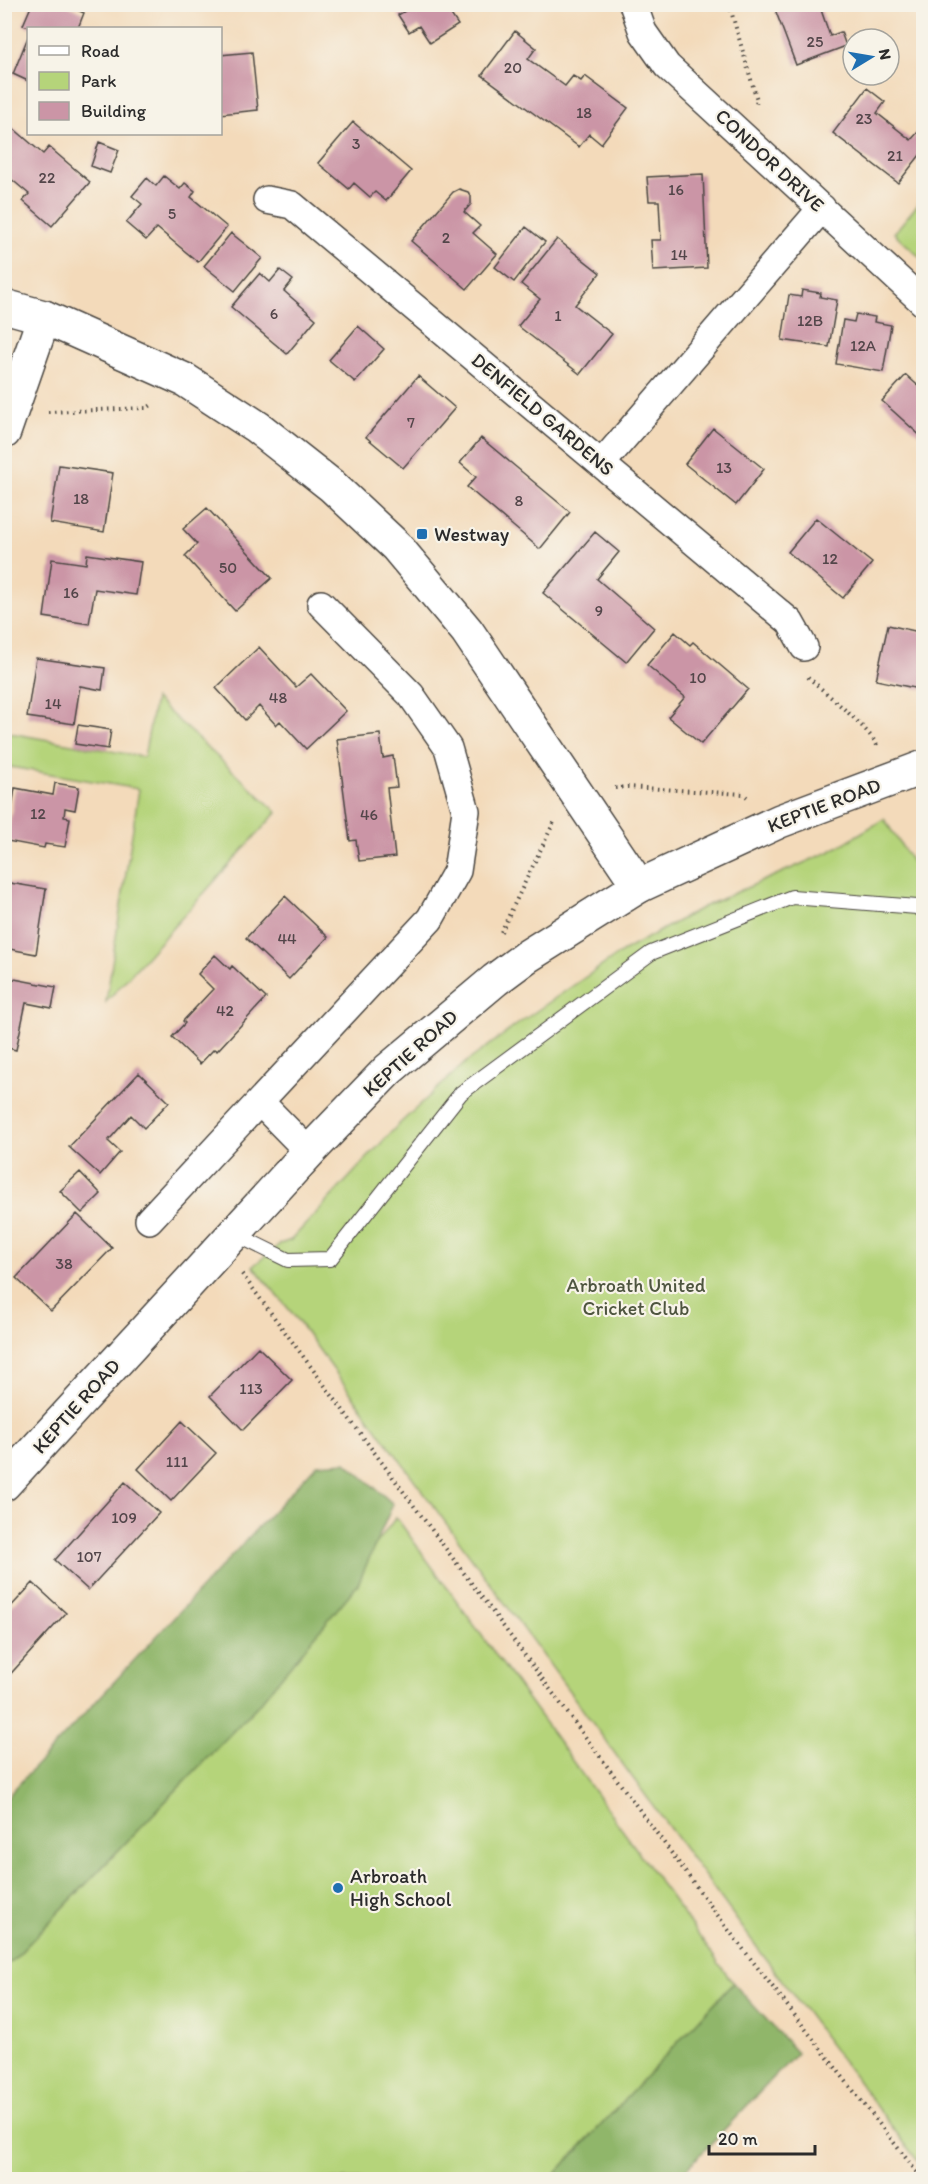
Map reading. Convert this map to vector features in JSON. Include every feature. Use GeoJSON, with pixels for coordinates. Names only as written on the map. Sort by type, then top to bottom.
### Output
{"type":"FeatureCollection","features":[{"type":"Feature","properties":{"kind":"main road"},"geometry":{"type":"LineString","coordinates":[[4,306],[44,317],[184,380],[257,427],[332,486],[396,546],[467,631],[639,886]]}},
{"type":"Feature","properties":{"kind":"main road"},"geometry":{"type":"LineString","coordinates":[[8,423],[44,317]]}},
{"type":"Feature","properties":{"kind":"main road","name":"KEPTIE ROAD"},"geometry":{"type":"LineString","coordinates":[[4,1484],[309,1152],[388,1070],[495,980],[526,957],[639,886],[780,821],[924,767]]}},
{"type":"Feature","properties":{"kind":"street"},"geometry":{"type":"LineString","coordinates":[[628,4],[633,5]]}},
{"type":"Feature","properties":{"kind":"street","name":"CONDOR DRIVE"},"geometry":{"type":"LineString","coordinates":[[633,5],[643,32],[667,66],[924,303]]}},
{"type":"Feature","properties":{"kind":"street","name":"DENFIELD GARDENS"},"geometry":{"type":"LineString","coordinates":[[267,200],[292,205],[602,463],[790,622],[804,647]]}},
{"type":"Feature","properties":{"kind":"street"},"geometry":{"type":"LineString","coordinates":[[602,463],[822,208]]}},
{"type":"Feature","properties":{"kind":"street"},"geometry":{"type":"LineString","coordinates":[[148,1220],[430,920],[457,871],[466,810],[448,748],[411,695],[321,604]]}},
{"type":"Feature","properties":{"kind":"street"},"geometry":{"type":"LineString","coordinates":[[260,1102],[309,1152]]}},
{"type":"Feature","properties":{"kind":"lane"},"geometry":{"type":"LineString","coordinates":[[228,1240],[288,1260],[330,1259],[461,1093],[651,952],[792,897],[917,907],[924,911]]}},
{"type":"Feature","properties":{"kind":"path"},"geometry":{"type":"LineString","coordinates":[[729,4],[757,100],[749,141]]}},
{"type":"Feature","properties":{"kind":"path"},"geometry":{"type":"LineString","coordinates":[[8,423],[147,408],[184,380]]}},
{"type":"Feature","properties":{"kind":"path"},"geometry":{"type":"LineString","coordinates":[[804,647],[805,675],[858,724]]}},
{"type":"Feature","properties":{"kind":"path"},"geometry":{"type":"LineString","coordinates":[[495,980],[499,935],[552,825],[576,793],[628,787],[743,794],[780,821]]}},
{"type":"Feature","properties":{"kind":"path"},"geometry":{"type":"LineString","coordinates":[[228,1240],[733,1936],[923,2180]]}},
{"type":"Feature","properties":{"kind":"green space"},"geometry":{"type":"Polygon","coordinates":[[[923,198],[923,260],[894,233],[923,198]]]}},
{"type":"Feature","properties":{"kind":"green space"},"geometry":{"type":"Polygon","coordinates":[[[155,699],[277,812],[106,1002],[139,789],[5,766],[4,732],[144,757],[155,699]]]}},
{"type":"Feature","properties":{"kind":"green space","name":"Arbroath United Cricket Club"},"geometry":{"type":"Polygon","coordinates":[[[884,819],[924,880],[923,2168],[756,1946],[292,1313],[253,1266],[280,1244],[291,1240],[397,1126],[465,1063],[522,1021],[622,952],[703,907],[831,851],[884,819]]]}},
{"type":"Feature","properties":{"kind":"green space"},"geometry":{"type":"Polygon","coordinates":[[[346,1462],[393,1504],[358,1584],[258,1705],[11,1962],[5,1964],[5,1799],[317,1464],[346,1462]]]}},
{"type":"Feature","properties":{"kind":"green space","name":"Arbroath High School"},"geometry":{"type":"Polygon","coordinates":[[[396,1517],[733,1983],[551,2179],[5,2180],[4,1964],[11,1962],[258,1705],[396,1517]]]}},
{"type":"Feature","properties":{"kind":"green space"},"geometry":{"type":"Polygon","coordinates":[[[733,1983],[797,2053],[677,2179],[551,2179],[733,1983]]]}},
{"type":"Feature","properties":{"kind":"building"},"geometry":{"type":"Polygon","coordinates":[[[32,4],[64,4],[84,13],[78,27],[23,25],[32,4]]]}},
{"type":"Feature","properties":{"kind":"building"},"geometry":{"type":"Polygon","coordinates":[[[400,4],[444,4],[458,25],[430,43],[419,26],[409,32],[398,15],[405,11],[400,4]]]}},
{"type":"Feature","properties":{"kind":"building"},"geometry":{"type":"Polygon","coordinates":[[[773,4],[819,4],[830,36],[841,32],[841,48],[796,65],[773,4]]]}},
{"type":"Feature","properties":{"kind":"building"},"geometry":{"type":"Polygon","coordinates":[[[515,31],[536,48],[528,59],[565,86],[573,76],[581,81],[585,76],[628,108],[601,144],[589,134],[579,147],[482,75],[515,31]]]}},
{"type":"Feature","properties":{"kind":"building"},"geometry":{"type":"Polygon","coordinates":[[[27,39],[27,81],[13,74],[27,39]]]}},
{"type":"Feature","properties":{"kind":"building"},"geometry":{"type":"Polygon","coordinates":[[[252,52],[258,110],[222,114],[222,55],[252,52]]]}},
{"type":"Feature","properties":{"kind":"building"},"geometry":{"type":"Polygon","coordinates":[[[867,88],[885,102],[877,113],[911,140],[919,131],[924,135],[924,150],[898,183],[833,133],[867,88]]]}},
{"type":"Feature","properties":{"kind":"building"},"geometry":{"type":"Polygon","coordinates":[[[4,120],[43,154],[49,147],[90,182],[52,226],[23,201],[29,194],[4,173],[4,120]]]}},
{"type":"Feature","properties":{"kind":"building"},"geometry":{"type":"Polygon","coordinates":[[[353,122],[411,171],[386,201],[375,192],[370,197],[354,183],[349,189],[318,163],[353,122]]]}},
{"type":"Feature","properties":{"kind":"building"},"geometry":{"type":"Polygon","coordinates":[[[99,142],[119,150],[110,173],[91,166],[99,142]]]}},
{"type":"Feature","properties":{"kind":"building"},"geometry":{"type":"Polygon","coordinates":[[[703,174],[707,268],[653,271],[651,240],[661,240],[659,201],[649,201],[647,177],[703,174]]]}},
{"type":"Feature","properties":{"kind":"building"},"geometry":{"type":"Polygon","coordinates":[[[164,176],[180,189],[185,183],[195,191],[191,197],[227,227],[198,262],[157,228],[146,240],[126,223],[142,204],[132,196],[147,178],[156,186],[164,176]]]}},
{"type":"Feature","properties":{"kind":"building"},"geometry":{"type":"Polygon","coordinates":[[[459,189],[468,192],[471,196],[471,204],[464,212],[480,226],[473,233],[497,254],[467,289],[411,241],[453,192],[459,189]]]}},
{"type":"Feature","properties":{"kind":"building"},"geometry":{"type":"Polygon","coordinates":[[[526,227],[545,242],[514,282],[495,267],[526,227]]]}},
{"type":"Feature","properties":{"kind":"building"},"geometry":{"type":"Polygon","coordinates":[[[231,233],[262,258],[235,291],[204,266],[231,233]]]}},
{"type":"Feature","properties":{"kind":"building"},"geometry":{"type":"Polygon","coordinates":[[[557,239],[600,273],[575,305],[612,334],[580,374],[518,326],[540,299],[521,284],[557,239]]]}},
{"type":"Feature","properties":{"kind":"building"},"geometry":{"type":"Polygon","coordinates":[[[280,270],[293,280],[284,291],[316,319],[287,354],[231,307],[260,273],[270,282],[280,270]]]}},
{"type":"Feature","properties":{"kind":"building"},"geometry":{"type":"Polygon","coordinates":[[[802,290],[821,293],[820,297],[837,300],[829,347],[782,340],[789,295],[801,297],[802,290]]]}},
{"type":"Feature","properties":{"kind":"building"},"geometry":{"type":"Polygon","coordinates":[[[856,314],[875,317],[874,322],[891,325],[883,372],[836,364],[843,320],[854,322],[856,314]]]}},
{"type":"Feature","properties":{"kind":"building"},"geometry":{"type":"Polygon","coordinates":[[[358,326],[384,349],[355,382],[329,360],[358,326]]]}},
{"type":"Feature","properties":{"kind":"building"},"geometry":{"type":"Polygon","coordinates":[[[906,375],[924,391],[924,439],[882,401],[906,375]]]}},
{"type":"Feature","properties":{"kind":"building"},"geometry":{"type":"Polygon","coordinates":[[[418,376],[455,408],[403,468],[366,437],[418,376]]]}},
{"type":"Feature","properties":{"kind":"building"},"geometry":{"type":"Polygon","coordinates":[[[713,428],[764,469],[736,505],[685,464],[713,428]]]}},
{"type":"Feature","properties":{"kind":"building"},"geometry":{"type":"Polygon","coordinates":[[[481,438],[570,512],[540,549],[467,487],[476,477],[460,463],[481,438]]]}},
{"type":"Feature","properties":{"kind":"building"},"geometry":{"type":"Polygon","coordinates":[[[59,465],[113,473],[104,532],[50,523],[59,465]]]}},
{"type":"Feature","properties":{"kind":"building"},"geometry":{"type":"Polygon","coordinates":[[[207,508],[272,578],[235,611],[185,556],[197,544],[183,529],[207,508]]]}},
{"type":"Feature","properties":{"kind":"building"},"geometry":{"type":"Polygon","coordinates":[[[816,518],[872,563],[843,598],[788,552],[816,518]]]}},
{"type":"Feature","properties":{"kind":"building"},"geometry":{"type":"Polygon","coordinates":[[[595,532],[619,552],[597,579],[654,628],[626,662],[543,593],[595,532]]]}},
{"type":"Feature","properties":{"kind":"building"},"geometry":{"type":"Polygon","coordinates":[[[87,554],[141,562],[136,595],[95,589],[89,624],[44,617],[52,559],[86,564],[87,554]]]}},
{"type":"Feature","properties":{"kind":"building"},"geometry":{"type":"Polygon","coordinates":[[[888,625],[924,633],[924,690],[876,680],[888,625]]]}},
{"type":"Feature","properties":{"kind":"building"},"geometry":{"type":"Polygon","coordinates":[[[675,632],[690,645],[693,642],[748,689],[701,744],[668,717],[685,697],[647,665],[675,632]]]}},
{"type":"Feature","properties":{"kind":"building"},"geometry":{"type":"Polygon","coordinates":[[[259,647],[296,687],[311,674],[346,711],[306,749],[280,721],[276,725],[259,706],[245,720],[216,688],[259,647]]]}},
{"type":"Feature","properties":{"kind":"building"},"geometry":{"type":"Polygon","coordinates":[[[36,658],[105,668],[102,690],[80,686],[74,724],[27,717],[36,658]]]}},
{"type":"Feature","properties":{"kind":"building"},"geometry":{"type":"Polygon","coordinates":[[[78,725],[111,730],[108,749],[75,744],[78,725]]]}},
{"type":"Feature","properties":{"kind":"building"},"geometry":{"type":"Polygon","coordinates":[[[380,734],[383,758],[393,756],[397,787],[387,788],[395,857],[359,861],[356,840],[350,841],[337,739],[380,734]]]}},
{"type":"Feature","properties":{"kind":"building"},"geometry":{"type":"Polygon","coordinates":[[[55,783],[79,787],[75,810],[65,808],[64,817],[70,818],[65,847],[45,844],[44,848],[7,841],[15,788],[53,795],[55,783]]]}},
{"type":"Feature","properties":{"kind":"building"},"geometry":{"type":"Polygon","coordinates":[[[4,882],[46,889],[36,954],[4,948],[4,882]]]}},
{"type":"Feature","properties":{"kind":"building"},"geometry":{"type":"Polygon","coordinates":[[[285,896],[328,937],[289,979],[246,938],[285,896]]]}},
{"type":"Feature","properties":{"kind":"building"},"geometry":{"type":"Polygon","coordinates":[[[215,955],[230,969],[232,966],[266,998],[217,1051],[214,1049],[200,1064],[172,1037],[185,1023],[183,1021],[213,989],[198,974],[215,955]]]}},
{"type":"Feature","properties":{"kind":"building"},"geometry":{"type":"Polygon","coordinates":[[[4,977],[56,987],[52,1008],[26,1003],[16,1050],[4,1047],[4,977]]]}},
{"type":"Feature","properties":{"kind":"building"},"geometry":{"type":"Polygon","coordinates":[[[139,1073],[169,1102],[144,1128],[131,1115],[108,1141],[120,1152],[100,1175],[69,1147],[139,1073]]]}},
{"type":"Feature","properties":{"kind":"building"},"geometry":{"type":"Polygon","coordinates":[[[80,1172],[101,1194],[82,1213],[60,1191],[80,1172]]]}},
{"type":"Feature","properties":{"kind":"building"},"geometry":{"type":"Polygon","coordinates":[[[77,1214],[112,1248],[51,1311],[16,1278],[77,1214]]]}},
{"type":"Feature","properties":{"kind":"building"},"geometry":{"type":"Polygon","coordinates":[[[258,1347],[292,1380],[243,1430],[210,1396],[258,1347]]]}},
{"type":"Feature","properties":{"kind":"building"},"geometry":{"type":"Polygon","coordinates":[[[182,1421],[216,1453],[171,1501],[138,1469],[182,1421]]]}},
{"type":"Feature","properties":{"kind":"building"},"geometry":{"type":"Polygon","coordinates":[[[125,1482],[159,1513],[88,1590],[55,1560],[125,1482]]]}},
{"type":"Feature","properties":{"kind":"building"},"geometry":{"type":"Polygon","coordinates":[[[33,1583],[66,1613],[4,1681],[4,1614],[33,1583]]]}},
{"type":"Feature","properties":{"kind":"place","name":"Westway"},"geometry":{"type":"Point","coordinates":[422,534]}},
{"type":"Feature","properties":{"kind":"place","name":"Arbroath High School"},"geometry":{"type":"Point","coordinates":[338,1888]}}]}
